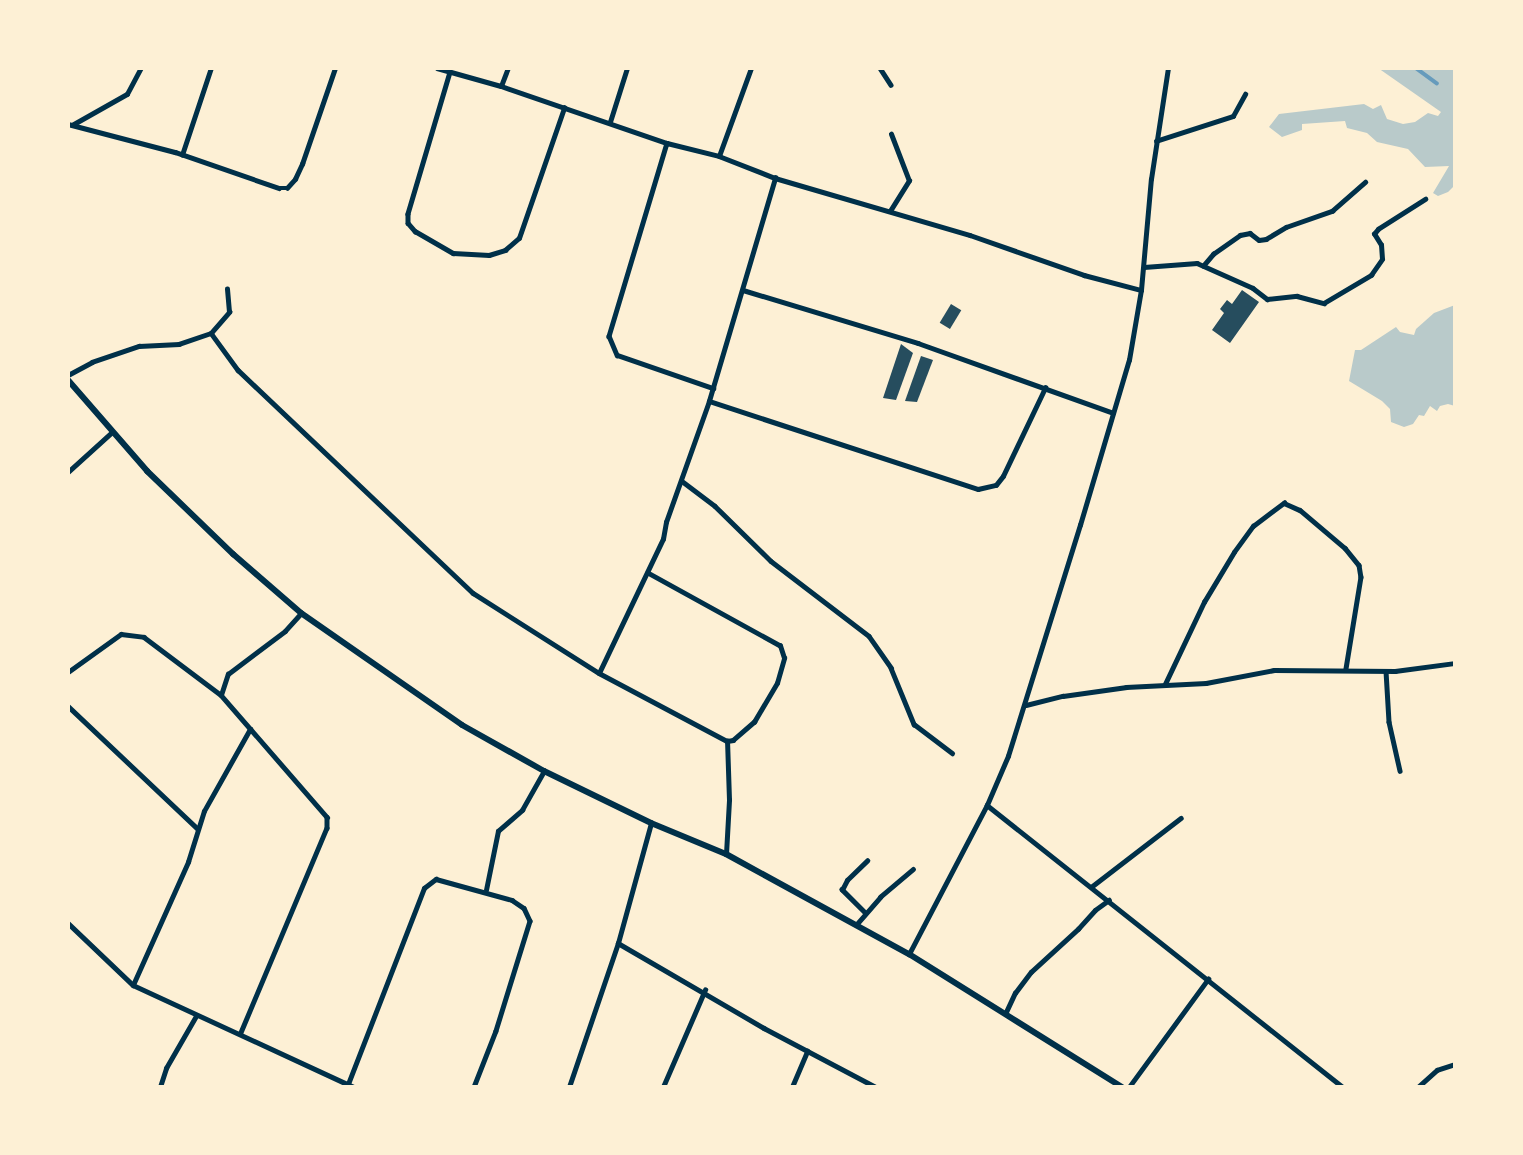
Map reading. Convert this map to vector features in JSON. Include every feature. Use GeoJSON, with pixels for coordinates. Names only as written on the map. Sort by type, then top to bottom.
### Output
{"type":"FeatureCollection","features":[{"type":"Feature","properties":{"kind":"main road"},"geometry":{"type":"LineString","coordinates":[[68,380],[111,433],[233,554],[301,613],[462,725],[544,771],[651,823],[726,854],[909,954],[1006,1012],[1122,1087]]}},
{"type":"Feature","properties":{"kind":"street"},"geometry":{"type":"LineString","coordinates":[[70,125],[128,94],[141,68]]}},
{"type":"Feature","properties":{"kind":"street"},"geometry":{"type":"LineString","coordinates":[[182,155],[211,68]]}},
{"type":"Feature","properties":{"kind":"street"},"geometry":{"type":"LineString","coordinates":[[70,125],[182,155],[279,188],[288,188],[302,163],[335,68]]}},
{"type":"Feature","properties":{"kind":"street"},"geometry":{"type":"LineString","coordinates":[[437,68],[501,86],[667,143],[719,156],[775,178],[890,211],[1084,275],[1141,290]]}},
{"type":"Feature","properties":{"kind":"street"},"geometry":{"type":"LineString","coordinates":[[501,86],[508,68]]}},
{"type":"Feature","properties":{"kind":"street"},"geometry":{"type":"LineString","coordinates":[[610,122],[627,68]]}},
{"type":"Feature","properties":{"kind":"street"},"geometry":{"type":"LineString","coordinates":[[719,156],[751,68]]}},
{"type":"Feature","properties":{"kind":"street"},"geometry":{"type":"LineString","coordinates":[[880,68],[891,85]]}},
{"type":"Feature","properties":{"kind":"street"},"geometry":{"type":"LineString","coordinates":[[909,954],[987,805],[1025,706],[1129,360],[1141,290],[1156,141],[1168,68]]}},
{"type":"Feature","properties":{"kind":"street"},"geometry":{"type":"LineString","coordinates":[[450,72],[408,214],[408,223],[415,231],[453,253],[489,255],[505,250],[519,238],[564,108]]}},
{"type":"Feature","properties":{"kind":"street"},"geometry":{"type":"LineString","coordinates":[[1156,141],[1233,116],[1245,94]]}},
{"type":"Feature","properties":{"kind":"street"},"geometry":{"type":"LineString","coordinates":[[890,211],[909,181],[891,134]]}},
{"type":"Feature","properties":{"kind":"street"},"geometry":{"type":"LineString","coordinates":[[667,143],[609,336],[617,355],[713,388]]}},
{"type":"Feature","properties":{"kind":"street"},"geometry":{"type":"LineString","coordinates":[[599,673],[663,539],[709,401],[775,178]]}},
{"type":"Feature","properties":{"kind":"street"},"geometry":{"type":"LineString","coordinates":[[1203,266],[1213,254],[1240,235],[1250,233],[1259,240],[1266,239],[1286,227],[1332,211],[1365,182]]}},
{"type":"Feature","properties":{"kind":"street"},"geometry":{"type":"LineString","coordinates":[[1144,267],[1197,263],[1253,288],[1267,299],[1297,296],[1324,303],[1371,275],[1382,259],[1381,245],[1374,234],[1425,199]]}},
{"type":"Feature","properties":{"kind":"street"},"geometry":{"type":"LineString","coordinates":[[68,375],[92,362],[139,346],[179,344],[211,333],[229,312],[227,289]]}},
{"type":"Feature","properties":{"kind":"street"},"geometry":{"type":"LineString","coordinates":[[743,290],[918,343],[1113,413]]}},
{"type":"Feature","properties":{"kind":"street"},"geometry":{"type":"LineString","coordinates":[[211,333],[238,370],[473,593],[599,673],[727,741]]}},
{"type":"Feature","properties":{"kind":"street"},"geometry":{"type":"LineString","coordinates":[[709,401],[978,489],[996,485],[1003,476],[1045,388]]}},
{"type":"Feature","properties":{"kind":"street"},"geometry":{"type":"LineString","coordinates":[[68,472],[111,433]]}},
{"type":"Feature","properties":{"kind":"street"},"geometry":{"type":"LineString","coordinates":[[682,481],[715,506],[771,561],[869,636],[891,668],[914,724],[952,753]]}},
{"type":"Feature","properties":{"kind":"street"},"geometry":{"type":"LineString","coordinates":[[1165,684],[1204,602],[1234,552],[1253,526],[1284,503],[1300,510],[1345,548],[1359,565],[1361,577],[1346,669]]}},
{"type":"Feature","properties":{"kind":"street"},"geometry":{"type":"LineString","coordinates":[[648,573],[780,646],[784,658],[777,683],[748,729],[727,741]]}},
{"type":"Feature","properties":{"kind":"street"},"geometry":{"type":"LineString","coordinates":[[221,695],[228,674],[279,635],[301,613]]}},
{"type":"Feature","properties":{"kind":"street"},"geometry":{"type":"LineString","coordinates":[[68,672],[121,634],[133,633],[144,637],[221,695],[327,817],[328,823],[241,1033]]}},
{"type":"Feature","properties":{"kind":"street"},"geometry":{"type":"LineString","coordinates":[[1025,706],[1063,696],[1165,684],[1206,683],[1274,670],[1386,671],[1429,669],[1455,663]]}},
{"type":"Feature","properties":{"kind":"street"},"geometry":{"type":"LineString","coordinates":[[1386,671],[1389,722],[1400,771]]}},
{"type":"Feature","properties":{"kind":"street"},"geometry":{"type":"LineString","coordinates":[[68,706],[197,828]]}},
{"type":"Feature","properties":{"kind":"street"},"geometry":{"type":"LineString","coordinates":[[133,985],[188,862],[197,828],[250,729]]}},
{"type":"Feature","properties":{"kind":"street"},"geometry":{"type":"LineString","coordinates":[[726,854],[729,800],[727,741]]}},
{"type":"Feature","properties":{"kind":"street"},"geometry":{"type":"LineString","coordinates":[[486,890],[498,831],[522,810],[544,771]]}},
{"type":"Feature","properties":{"kind":"street"},"geometry":{"type":"LineString","coordinates":[[987,805],[1343,1087]]}},
{"type":"Feature","properties":{"kind":"street"},"geometry":{"type":"LineString","coordinates":[[1091,887],[1181,818]]}},
{"type":"Feature","properties":{"kind":"street"},"geometry":{"type":"LineString","coordinates":[[569,1087],[618,943],[651,823]]}},
{"type":"Feature","properties":{"kind":"street"},"geometry":{"type":"LineString","coordinates":[[865,913],[842,890],[847,880],[867,861]]}},
{"type":"Feature","properties":{"kind":"street"},"geometry":{"type":"LineString","coordinates":[[856,925],[865,913],[913,869]]}},
{"type":"Feature","properties":{"kind":"street"},"geometry":{"type":"LineString","coordinates":[[68,923],[133,985],[351,1086],[424,888],[436,879],[486,890],[524,908],[530,921],[496,1031],[474,1087]]}},
{"type":"Feature","properties":{"kind":"street"},"geometry":{"type":"LineString","coordinates":[[1006,1012],[1015,993],[1031,972],[1079,929],[1095,910],[1109,900]]}},
{"type":"Feature","properties":{"kind":"street"},"geometry":{"type":"LineString","coordinates":[[618,943],[705,990],[807,1051],[876,1087]]}},
{"type":"Feature","properties":{"kind":"street"},"geometry":{"type":"LineString","coordinates":[[1129,1087],[1208,979]]}},
{"type":"Feature","properties":{"kind":"street"},"geometry":{"type":"LineString","coordinates":[[663,1087],[705,990]]}},
{"type":"Feature","properties":{"kind":"street"},"geometry":{"type":"LineString","coordinates":[[160,1087],[166,1068],[195,1016]]}},
{"type":"Feature","properties":{"kind":"street"},"geometry":{"type":"LineString","coordinates":[[792,1087],[807,1051]]}},
{"type":"Feature","properties":{"kind":"street"},"geometry":{"type":"LineString","coordinates":[[1418,1087],[1437,1070],[1455,1064]]}},
{"type":"Feature","properties":{"kind":"shaded area"},"geometry":{"type":"Polygon","coordinates":[[[1378,68],[1455,68],[1455,185],[1448,192],[1438,196],[1433,193],[1449,166],[1425,167],[1408,149],[1377,142],[1367,133],[1347,128],[1345,121],[1302,124],[1302,130],[1282,137],[1269,127],[1279,114],[1364,104],[1373,109],[1381,105],[1387,119],[1403,124],[1415,122],[1428,113],[1438,116],[1441,112],[1378,68]]]}},
{"type":"Feature","properties":{"kind":"shaded area"},"geometry":{"type":"Polygon","coordinates":[[[1455,305],[1455,406],[1440,406],[1437,411],[1430,406],[1424,416],[1419,415],[1413,424],[1404,427],[1391,422],[1390,409],[1382,401],[1349,381],[1355,350],[1361,350],[1396,327],[1400,332],[1414,335],[1416,329],[1434,313],[1455,305]]]}},
{"type":"Feature","properties":{"kind":"building"},"geometry":{"type":"Polygon","coordinates":[[[1242,290],[1259,302],[1230,343],[1212,330],[1224,313],[1220,309],[1227,300],[1232,304],[1242,290]]]}},
{"type":"Feature","properties":{"kind":"building"},"geometry":{"type":"Polygon","coordinates":[[[951,304],[961,310],[950,329],[940,323],[951,304]]]}},
{"type":"Feature","properties":{"kind":"building"},"geometry":{"type":"Polygon","coordinates":[[[901,344],[913,353],[896,400],[883,398],[901,344]]]}},
{"type":"Feature","properties":{"kind":"building"},"geometry":{"type":"Polygon","coordinates":[[[921,356],[933,360],[917,402],[905,401],[921,356]]]}},
{"type":"Feature","properties":{"kind":"waterway"},"geometry":{"type":"LineString","coordinates":[[1416,68],[1437,83]]}}]}
